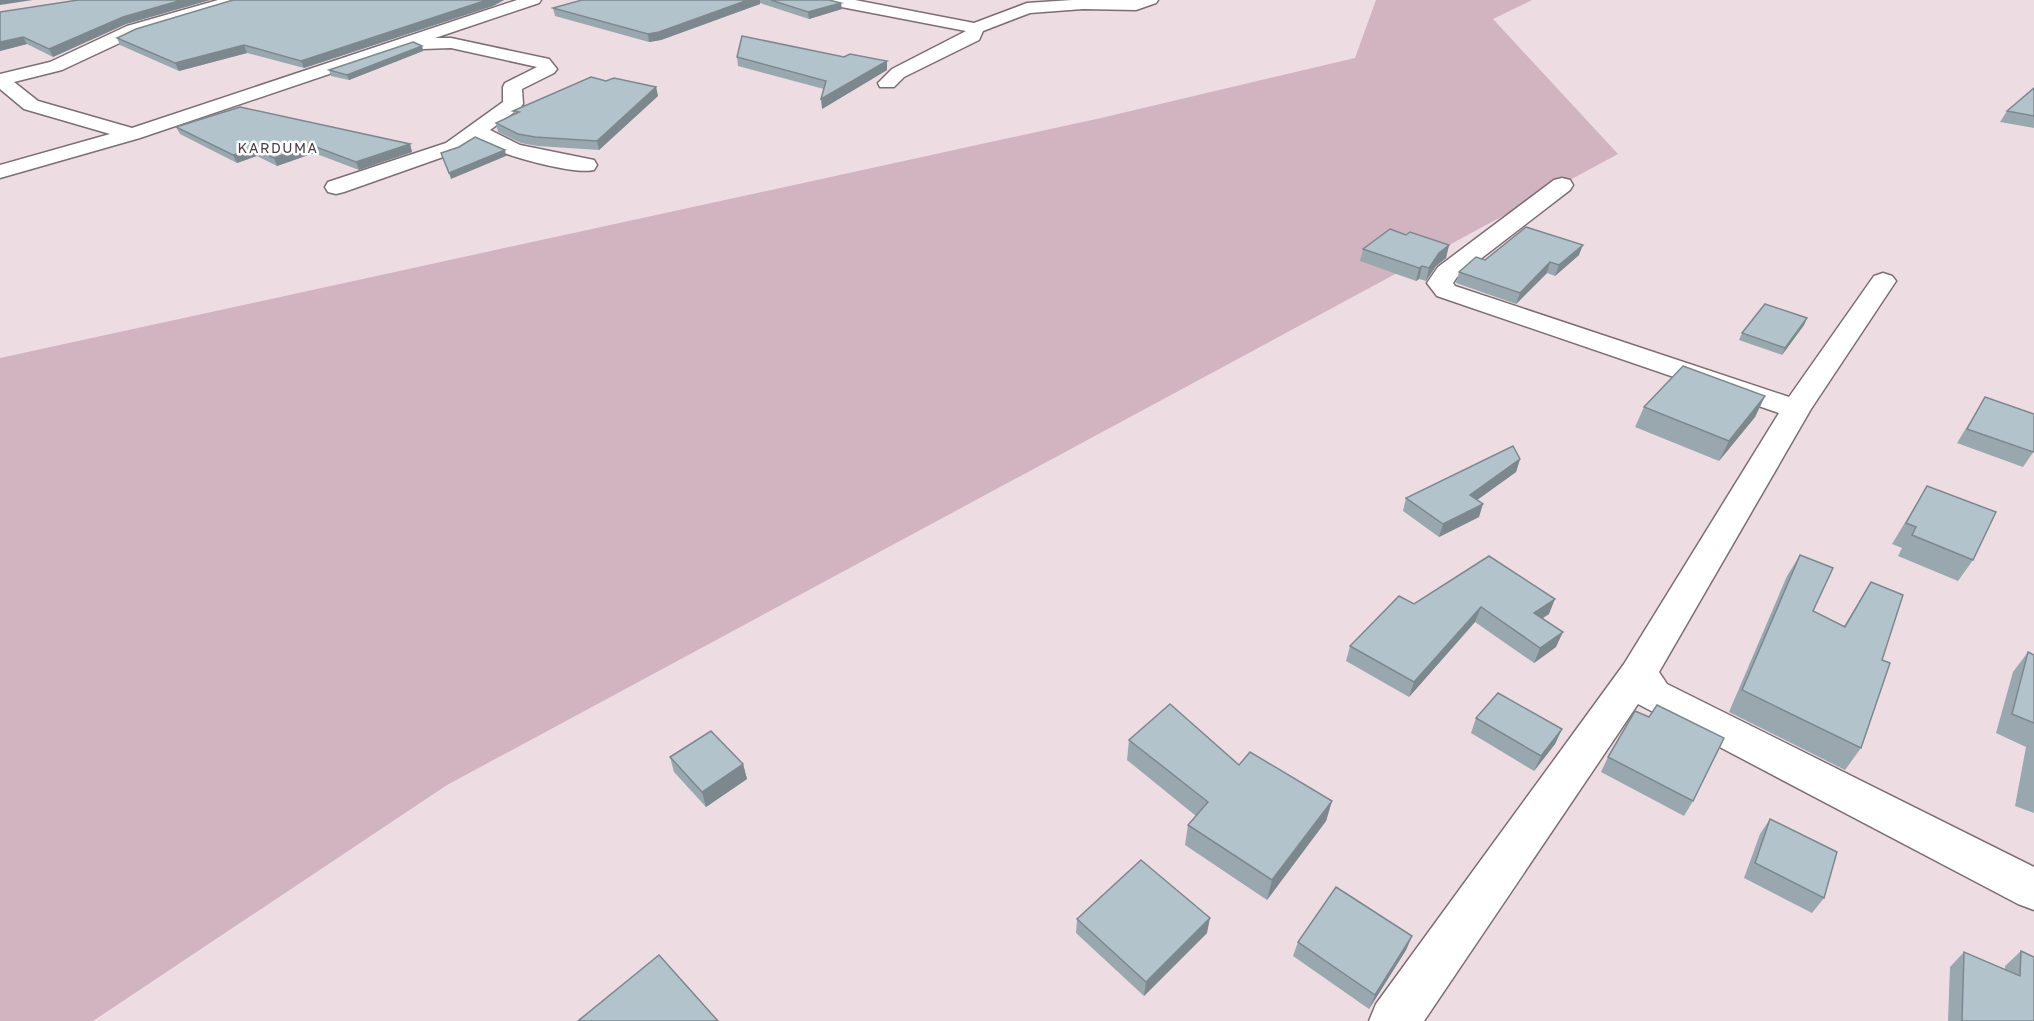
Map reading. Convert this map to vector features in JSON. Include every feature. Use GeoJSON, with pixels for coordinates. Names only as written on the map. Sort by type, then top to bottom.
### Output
{"type":"FeatureCollection","features":[{"type":"Feature","properties":{"kind":"street"},"geometry":{"type":"LineString","coordinates":[[133,134],[31,105],[0,80],[56,66],[134,30],[235,0]]}},
{"type":"Feature","properties":{"kind":"street"},"geometry":{"type":"LineString","coordinates":[[0,172],[133,134],[533,0]]}},
{"type":"Feature","properties":{"kind":"street"},"geometry":{"type":"LineString","coordinates":[[831,0],[975,28],[1027,8],[1083,4],[1136,5],[1150,0]]}},
{"type":"Feature","properties":{"kind":"street"},"geometry":{"type":"LineString","coordinates":[[896,13],[915,0]]}},
{"type":"Feature","properties":{"kind":"street"},"geometry":{"type":"LineString","coordinates":[[887,83],[898,72],[973,36],[975,28]]}},
{"type":"Feature","properties":{"kind":"street"},"geometry":{"type":"LineString","coordinates":[[336,187],[453,147],[513,104],[512,87],[548,69],[543,63],[451,44],[403,44]]}},
{"type":"Feature","properties":{"kind":"street"},"geometry":{"type":"LineString","coordinates":[[477,130],[484,138],[523,151],[586,165]]}},
{"type":"Feature","properties":{"kind":"street"},"geometry":{"type":"LineString","coordinates":[[1562,185],[1447,272],[1440,283],[1446,291],[1796,409]]}},
{"type":"Feature","properties":{"kind":"street"},"geometry":{"type":"LineString","coordinates":[[1394,1021],[1639,673],[1649,652],[1796,409],[1883,281]]}},
{"type":"Feature","properties":{"kind":"street"},"geometry":{"type":"LineString","coordinates":[[1639,673],[1653,695],[2034,890]]}},
{"type":"Feature","properties":{"kind":"shaded area"},"geometry":{"type":"Polygon","coordinates":[[[1376,0],[1532,0],[1493,19],[1618,154],[447,785],[93,1021],[0,1021],[0,358],[1101,118],[1355,58],[1376,0]]]}},
{"type":"Feature","properties":{"kind":"building"},"geometry":{"type":"Polygon","coordinates":[[[78,0],[182,0],[123,17],[49,49],[23,37],[0,42],[0,12],[78,0]]]}},
{"type":"Feature","properties":{"kind":"building"},"geometry":{"type":"Polygon","coordinates":[[[233,0],[487,0],[301,61],[244,45],[175,63],[117,38],[136,29],[233,0]]]}},
{"type":"Feature","properties":{"kind":"building"},"geometry":{"type":"Polygon","coordinates":[[[582,0],[748,0],[648,34],[553,8],[582,0]]]}},
{"type":"Feature","properties":{"kind":"building"},"geometry":{"type":"Polygon","coordinates":[[[771,0],[829,0],[841,3],[808,12],[771,0]]]}},
{"type":"Feature","properties":{"kind":"building"},"geometry":{"type":"Polygon","coordinates":[[[742,36],[844,57],[850,54],[887,61],[821,99],[826,81],[737,57],[742,36]]]}},
{"type":"Feature","properties":{"kind":"building"},"geometry":{"type":"Polygon","coordinates":[[[413,42],[422,46],[347,75],[329,70],[413,42]]]}},
{"type":"Feature","properties":{"kind":"building"},"geometry":{"type":"Polygon","coordinates":[[[591,77],[606,81],[614,78],[656,87],[597,141],[518,134],[496,123],[519,112],[513,111],[591,77]]]}},
{"type":"Feature","properties":{"kind":"building"},"geometry":{"type":"Polygon","coordinates":[[[2034,88],[2034,116],[2007,111],[2034,88]]]}},
{"type":"Feature","properties":{"kind":"building"},"geometry":{"type":"Polygon","coordinates":[[[240,107],[410,144],[356,162],[311,145],[274,158],[254,148],[233,155],[176,127],[240,107]]]}},
{"type":"Feature","properties":{"kind":"building"},"geometry":{"type":"Polygon","coordinates":[[[475,137],[505,150],[449,173],[441,153],[459,147],[475,137]]]}},
{"type":"Feature","properties":{"kind":"building"},"geometry":{"type":"Polygon","coordinates":[[[1526,227],[1583,245],[1559,265],[1550,262],[1520,293],[1459,272],[1476,257],[1485,260],[1526,227]]]}},
{"type":"Feature","properties":{"kind":"building"},"geometry":{"type":"Polygon","coordinates":[[[1390,229],[1406,235],[1410,232],[1449,245],[1439,253],[1429,268],[1422,266],[1419,268],[1363,249],[1390,229]]]}},
{"type":"Feature","properties":{"kind":"building"},"geometry":{"type":"Polygon","coordinates":[[[1765,304],[1807,318],[1785,348],[1742,333],[1765,304]]]}},
{"type":"Feature","properties":{"kind":"building"},"geometry":{"type":"Polygon","coordinates":[[[1683,366],[1765,396],[1729,441],[1644,407],[1683,366]]]}},
{"type":"Feature","properties":{"kind":"building"},"geometry":{"type":"Polygon","coordinates":[[[1985,397],[2034,414],[2033,452],[1967,429],[1985,397]]]}},
{"type":"Feature","properties":{"kind":"building"},"geometry":{"type":"Polygon","coordinates":[[[1513,446],[1520,459],[1470,495],[1483,504],[1443,524],[1406,498],[1513,446]]]}},
{"type":"Feature","properties":{"kind":"building"},"geometry":{"type":"Polygon","coordinates":[[[1927,486],[1996,512],[1973,560],[1912,535],[1916,527],[1906,523],[1927,486]]]}},
{"type":"Feature","properties":{"kind":"building"},"geometry":{"type":"Polygon","coordinates":[[[1800,555],[1833,568],[1813,611],[1845,627],[1871,582],[1903,595],[1882,660],[1890,663],[1861,748],[1742,690],[1800,555]]]}},
{"type":"Feature","properties":{"kind":"building"},"geometry":{"type":"Polygon","coordinates":[[[1489,556],[1555,599],[1534,613],[1563,632],[1540,648],[1481,607],[1414,682],[1350,646],[1399,596],[1414,604],[1489,556]]]}},
{"type":"Feature","properties":{"kind":"building"},"geometry":{"type":"Polygon","coordinates":[[[2028,652],[2034,655],[2034,723],[2012,714],[2028,652]]]}},
{"type":"Feature","properties":{"kind":"building"},"geometry":{"type":"Polygon","coordinates":[[[1498,693],[1562,729],[1541,756],[1476,718],[1498,693]]]}},
{"type":"Feature","properties":{"kind":"building"},"geometry":{"type":"Polygon","coordinates":[[[1170,704],[1239,765],[1250,752],[1332,801],[1272,880],[1188,825],[1208,802],[1129,740],[1170,704]]]}},
{"type":"Feature","properties":{"kind":"building"},"geometry":{"type":"Polygon","coordinates":[[[1657,705],[1724,738],[1693,801],[1608,757],[1635,711],[1649,717],[1657,705]]]}},
{"type":"Feature","properties":{"kind":"building"},"geometry":{"type":"Polygon","coordinates":[[[711,731],[743,764],[702,792],[670,757],[711,731]]]}},
{"type":"Feature","properties":{"kind":"building"},"geometry":{"type":"Polygon","coordinates":[[[1770,819],[1837,852],[1824,898],[1755,863],[1770,819]]]}},
{"type":"Feature","properties":{"kind":"building"},"geometry":{"type":"Polygon","coordinates":[[[1141,860],[1210,918],[1146,982],[1077,919],[1141,860]]]}},
{"type":"Feature","properties":{"kind":"building"},"geometry":{"type":"Polygon","coordinates":[[[1336,887],[1412,936],[1375,995],[1298,942],[1336,887]]]}},
{"type":"Feature","properties":{"kind":"building"},"geometry":{"type":"Polygon","coordinates":[[[2021,951],[2034,957],[2034,1021],[1962,1021],[1964,952],[2020,976],[2021,951]]]}},
{"type":"Feature","properties":{"kind":"building"},"geometry":{"type":"Polygon","coordinates":[[[659,955],[718,1021],[578,1021],[659,955]]]}},
{"type":"Feature","properties":{"kind":"district","name":"KARDUMA"},"geometry":{"type":"Point","coordinates":[278,147]}}]}
